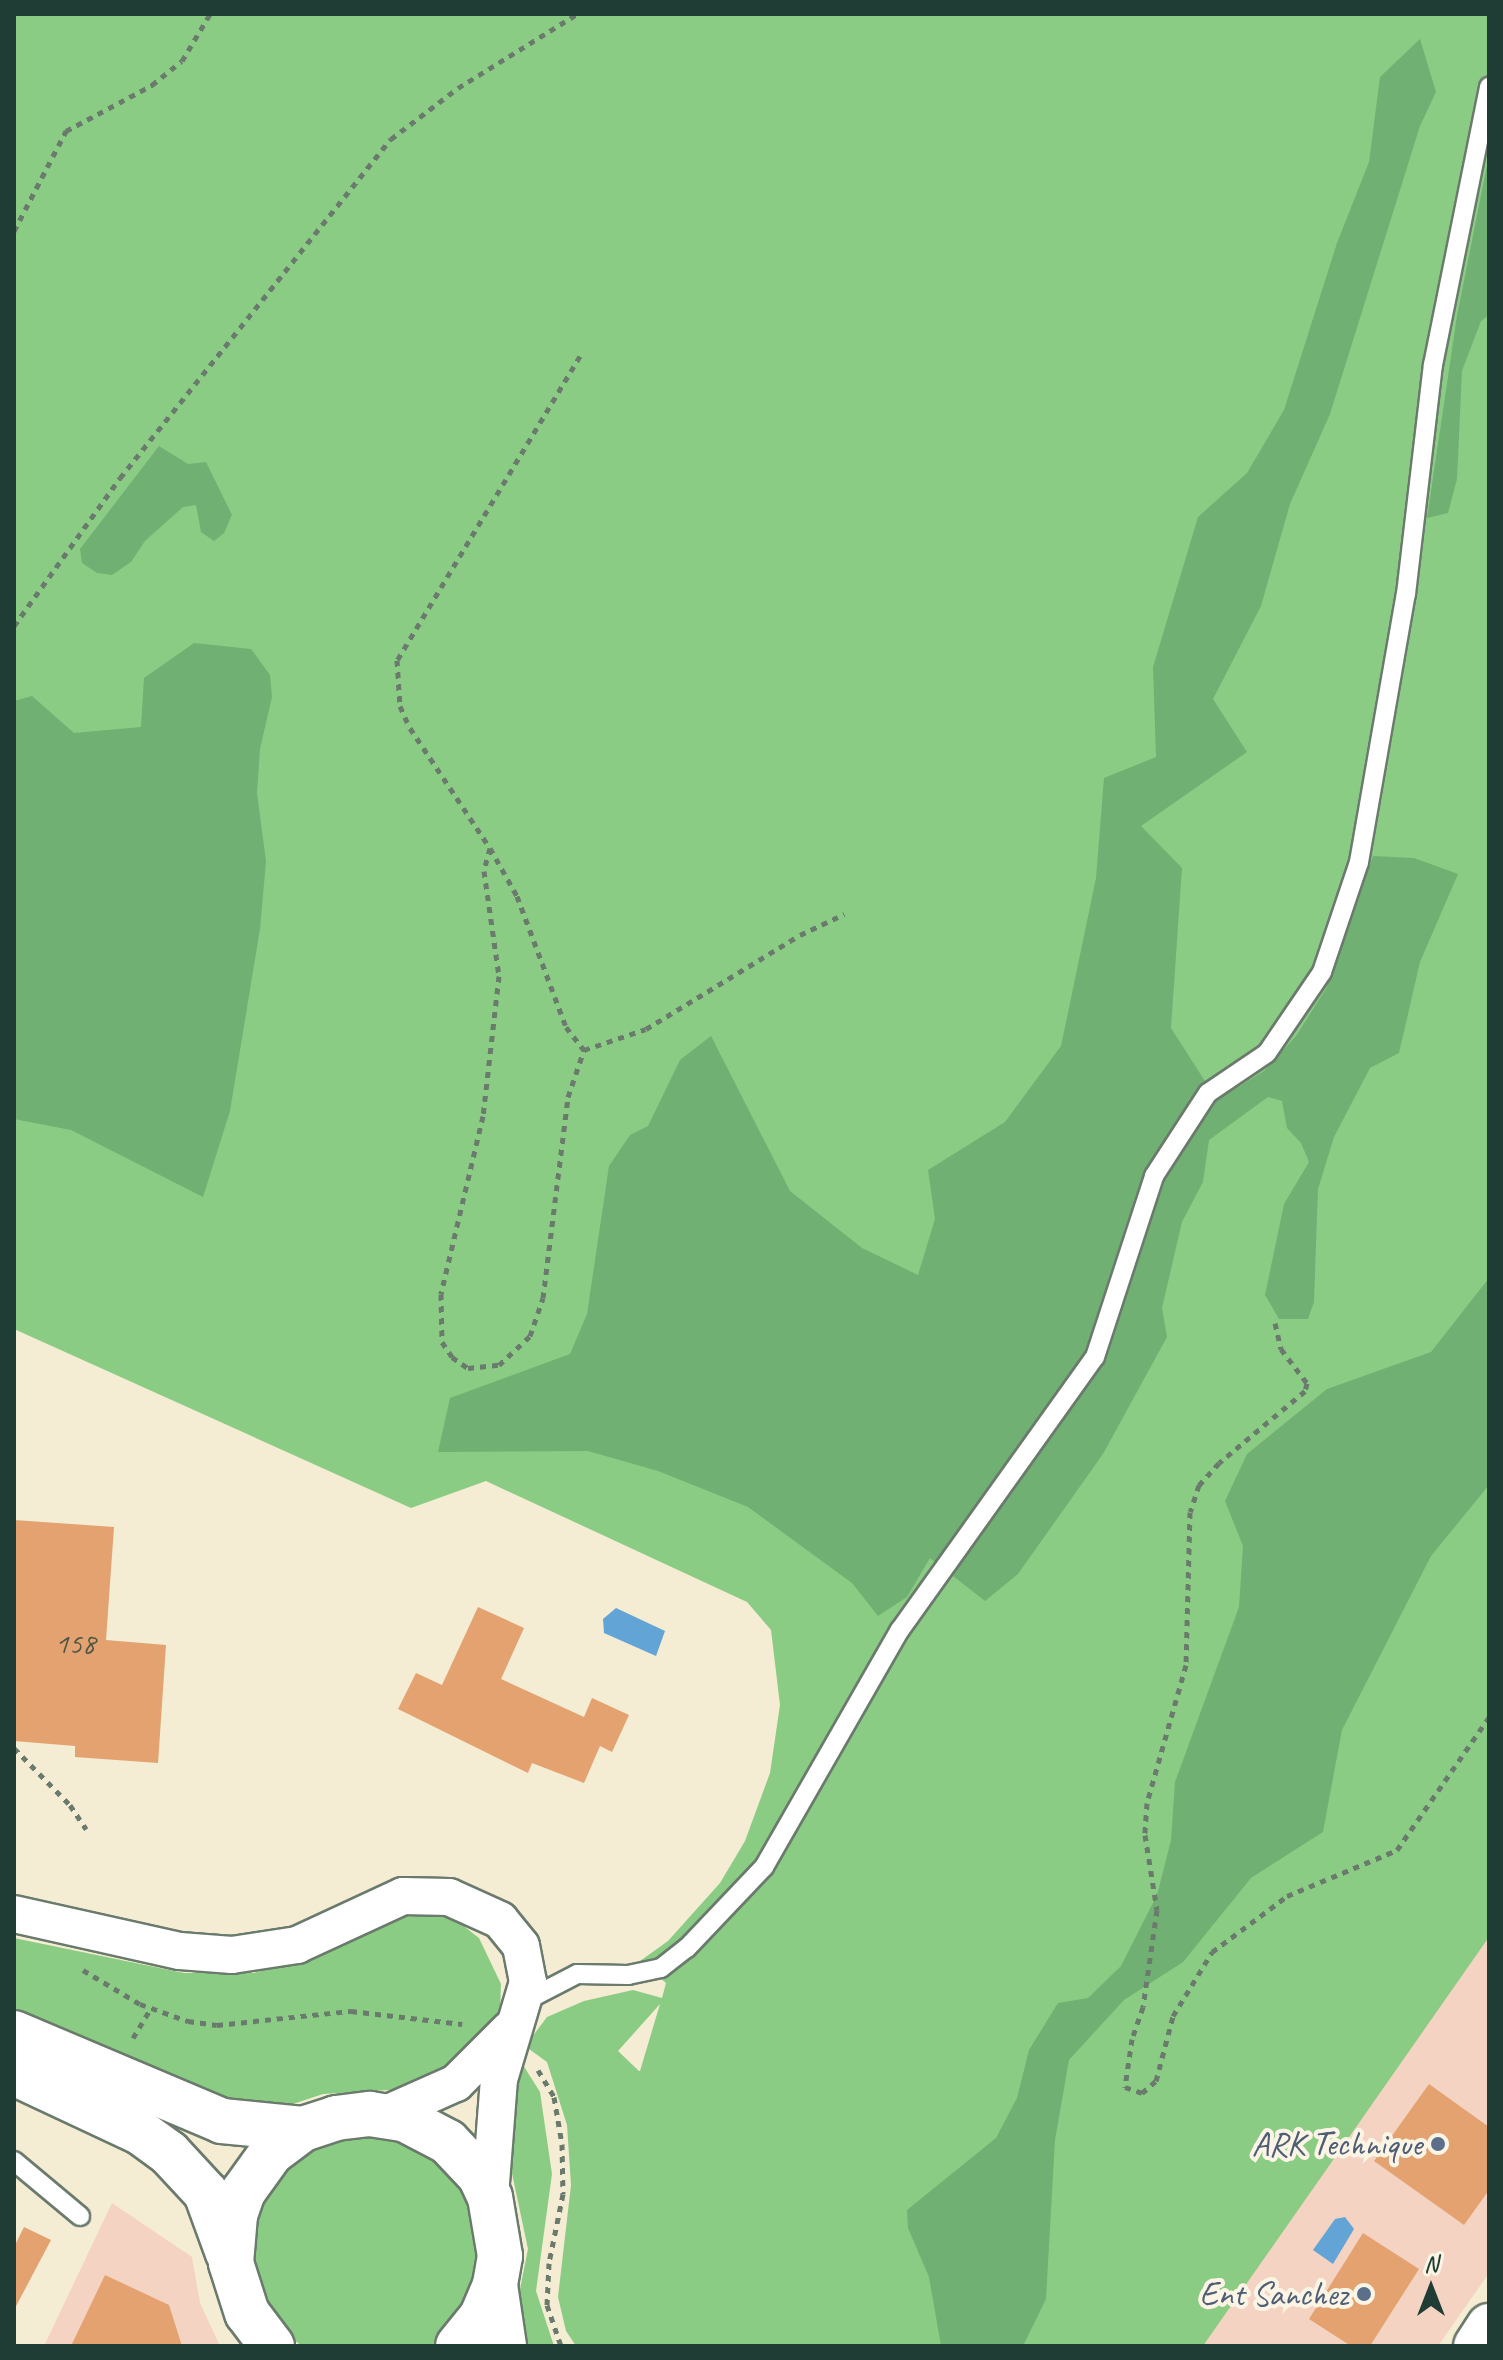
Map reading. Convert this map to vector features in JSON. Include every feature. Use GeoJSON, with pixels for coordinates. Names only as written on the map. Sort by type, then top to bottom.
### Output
{"type":"FeatureCollection","features":[{"type":"Feature","properties":{"kind":"main road"},"geometry":{"type":"LineString","coordinates":[[14,2033],[222,2121],[303,2129]]}},
{"type":"Feature","properties":{"kind":"main road"},"geometry":{"type":"LineString","coordinates":[[14,2073],[140,2132],[169,2153],[206,2193],[257,2335]]}},
{"type":"Feature","properties":{"kind":"main road"},"geometry":{"type":"LineString","coordinates":[[231,2263],[235,2215],[243,2192],[271,2153],[303,2129],[336,2118],[384,2115],[406,2120],[448,2142],[480,2176],[490,2197],[500,2241],[495,2285],[504,2346]]}},
{"type":"Feature","properties":{"kind":"main road"},"geometry":{"type":"LineString","coordinates":[[458,2346],[482,2316],[495,2285]]}},
{"type":"Feature","properties":{"kind":"main road"},"geometry":{"type":"LineString","coordinates":[[1476,2346],[1489,2326]]}},
{"type":"Feature","properties":{"kind":"street"},"geometry":{"type":"LineString","coordinates":[[14,1914],[180,1951],[232,1955],[297,1945],[403,1896],[449,1897],[484,1910],[509,1927],[527,1964],[519,2013],[494,2111],[490,2197]]}},
{"type":"Feature","properties":{"kind":"street"},"geometry":{"type":"LineString","coordinates":[[384,2115],[456,2083],[519,2013]]}},
{"type":"Feature","properties":{"kind":"lane"},"geometry":{"type":"LineString","coordinates":[[519,2013],[577,1974],[628,1975],[661,1968],[687,1948],[764,1867],[900,1630],[1095,1357],[1154,1176],[1208,1093],[1267,1053],[1322,972],[1359,862],[1406,594],[1433,365],[1489,87]]}},
{"type":"Feature","properties":{"kind":"lane"},"geometry":{"type":"LineString","coordinates":[[14,2161],[80,2216]]}},
{"type":"Feature","properties":{"kind":"path"},"geometry":{"type":"LineString","coordinates":[[14,231],[66,131],[152,85],[182,61],[210,14]]}},
{"type":"Feature","properties":{"kind":"path"},"geometry":{"type":"LineString","coordinates":[[14,626],[120,478],[391,139],[458,88],[577,14]]}},
{"type":"Feature","properties":{"kind":"path"},"geometry":{"type":"LineString","coordinates":[[580,356],[397,660],[400,706],[410,728],[490,848],[517,896],[566,1027],[584,1050]]}},
{"type":"Feature","properties":{"kind":"path"},"geometry":{"type":"LineString","coordinates":[[490,848],[484,871],[498,954],[496,1006],[483,1116],[441,1294],[442,1342],[468,1368],[499,1365],[530,1336],[543,1298],[568,1097],[584,1050]]}},
{"type":"Feature","properties":{"kind":"path"},"geometry":{"type":"LineString","coordinates":[[584,1050],[646,1029],[800,935],[844,914]]}},
{"type":"Feature","properties":{"kind":"path"},"geometry":{"type":"LineString","coordinates":[[1275,1323],[1281,1349],[1307,1383],[1305,1391],[1219,1463],[1199,1485],[1190,1512],[1186,1665],[1147,1803],[1145,1835],[1157,1910],[1143,2007],[1125,2087],[1142,2093],[1156,2081],[1173,2016],[1212,1952],[1287,1896],[1397,1850],[1489,1717]]}},
{"type":"Feature","properties":{"kind":"path"},"geometry":{"type":"LineString","coordinates":[[14,1748],[70,1805],[86,1829]]}},
{"type":"Feature","properties":{"kind":"path"},"geometry":{"type":"LineString","coordinates":[[74,1966],[151,2008],[188,2021]]}},
{"type":"Feature","properties":{"kind":"path"},"geometry":{"type":"LineString","coordinates":[[129,2044],[151,2008]]}},
{"type":"Feature","properties":{"kind":"shaded area"},"geometry":{"type":"Polygon","coordinates":[[[1489,1935],[1489,2273],[1438,2346],[1203,2346],[1489,1935]]]}},
{"type":"Feature","properties":{"kind":"shaded area"},"geometry":{"type":"Polygon","coordinates":[[[112,2203],[192,2257],[200,2303],[220,2346],[44,2346],[112,2203]]]}},
{"type":"Feature","properties":{"kind":"green space"},"geometry":{"type":"Polygon","coordinates":[[[14,14],[1489,14],[1489,1937],[1203,2346],[576,2346],[566,2331],[558,2297],[571,2185],[567,2125],[547,2062],[529,2049],[523,2065],[540,2092],[552,2174],[536,2291],[554,2346],[520,2346],[518,2299],[528,2249],[510,2164],[512,2079],[526,2045],[547,2017],[584,2001],[633,1990],[662,1998],[666,1983],[640,1961],[668,1941],[720,1883],[745,1841],[770,1773],[780,1705],[771,1630],[747,1602],[486,1481],[411,1508],[14,1329],[14,14]],[[660,2004],[618,2051],[640,2071],[660,2004]]]}},
{"type":"Feature","properties":{"kind":"green space"},"geometry":{"type":"Polygon","coordinates":[[[1420,39],[1436,92],[1420,126],[1330,414],[1290,504],[1261,606],[1213,699],[1247,752],[1141,826],[1182,868],[1171,1028],[1217,1100],[1264,1071],[1296,1036],[1327,987],[1373,856],[1414,858],[1458,874],[1420,962],[1399,1053],[1370,1068],[1334,1137],[1318,1189],[1314,1302],[1308,1319],[1279,1319],[1265,1295],[1284,1204],[1309,1162],[1301,1143],[1287,1128],[1282,1101],[1268,1097],[1209,1140],[1203,1182],[1182,1222],[1162,1308],[1167,1337],[1103,1454],[1018,1574],[985,1601],[930,1558],[907,1597],[878,1616],[852,1583],[748,1507],[658,1471],[588,1451],[438,1452],[450,1398],[570,1354],[587,1314],[609,1166],[630,1135],[648,1126],[680,1060],[711,1036],[790,1191],[862,1248],[918,1275],[935,1219],[928,1170],[1005,1122],[1061,1046],[1096,878],[1104,778],[1156,757],[1153,667],[1198,517],[1247,473],[1284,410],[1337,243],[1369,162],[1380,77],[1420,39]]]}},
{"type":"Feature","properties":{"kind":"green space"},"geometry":{"type":"Polygon","coordinates":[[[1489,155],[1489,315],[1481,321],[1462,371],[1457,479],[1448,513],[1427,518],[1457,316],[1489,155]]]}},
{"type":"Feature","properties":{"kind":"green space"},"geometry":{"type":"Polygon","coordinates":[[[159,446],[188,464],[206,462],[232,515],[224,533],[214,541],[201,532],[196,505],[183,507],[145,541],[131,562],[112,575],[97,573],[82,563],[80,549],[159,446]]]}},
{"type":"Feature","properties":{"kind":"green space"},"geometry":{"type":"Polygon","coordinates":[[[194,643],[251,649],[270,675],[272,697],[260,749],[257,793],[266,861],[260,929],[230,1111],[203,1197],[71,1130],[14,1119],[14,701],[32,696],[74,733],[141,727],[144,678],[194,643]]]}},
{"type":"Feature","properties":{"kind":"green space"},"geometry":{"type":"Polygon","coordinates":[[[1489,1278],[1489,1485],[1431,1556],[1342,1730],[1323,1832],[1251,1878],[1183,1962],[1124,2000],[1069,2060],[1055,2140],[1046,2299],[1023,2346],[941,2346],[929,2277],[908,2228],[907,2210],[996,2138],[1017,2098],[1029,2050],[1058,2003],[1088,1998],[1121,1966],[1157,1895],[1171,1840],[1175,1782],[1239,1607],[1243,1546],[1225,1501],[1247,1454],[1327,1389],[1431,1352],[1489,1278]]]}},
{"type":"Feature","properties":{"kind":"green space"},"geometry":{"type":"Polygon","coordinates":[[[398,1911],[436,1913],[461,1924],[479,1938],[501,1984],[500,2013],[488,2041],[468,2062],[405,2089],[323,2094],[284,2107],[246,2111],[14,2014],[14,1938],[184,1973],[254,1973],[328,1951],[398,1911]]]}},
{"type":"Feature","properties":{"kind":"green space"},"geometry":{"type":"Polygon","coordinates":[[[342,2135],[392,2136],[438,2157],[470,2196],[483,2244],[475,2293],[446,2334],[431,2346],[302,2346],[285,2333],[258,2292],[250,2242],[264,2194],[296,2156],[342,2135]]]}},
{"type":"Feature","properties":{"kind":"water"},"geometry":{"type":"Polygon","coordinates":[[[616,1608],[665,1631],[656,1656],[604,1633],[603,1619],[616,1608]]]}},
{"type":"Feature","properties":{"kind":"water"},"geometry":{"type":"Polygon","coordinates":[[[1345,2217],[1354,2229],[1333,2264],[1313,2250],[1335,2219],[1345,2217]]]}},
{"type":"Feature","properties":{"kind":"building"},"geometry":{"type":"Polygon","coordinates":[[[14,1520],[114,1527],[106,1640],[166,1645],[158,1763],[75,1757],[75,1746],[14,1741],[14,1520]]]}},
{"type":"Feature","properties":{"kind":"building"},"geometry":{"type":"Polygon","coordinates":[[[478,1607],[524,1628],[501,1679],[584,1717],[592,1698],[629,1715],[612,1752],[600,1746],[584,1783],[532,1763],[528,1773],[398,1709],[416,1673],[442,1685],[478,1607]]]}},
{"type":"Feature","properties":{"kind":"building","name":"ARK Technique"},"geometry":{"type":"Polygon","coordinates":[[[1429,2084],[1489,2127],[1489,2190],[1464,2225],[1374,2161],[1429,2084]]]}},
{"type":"Feature","properties":{"kind":"building"},"geometry":{"type":"Polygon","coordinates":[[[24,2227],[51,2240],[14,2310],[14,2247],[24,2227]]]}},
{"type":"Feature","properties":{"kind":"building","name":"Ent Sanchez"},"geometry":{"type":"Polygon","coordinates":[[[1363,2233],[1419,2269],[1370,2346],[1351,2346],[1309,2319],[1363,2233]]]}},
{"type":"Feature","properties":{"kind":"building"},"geometry":{"type":"Polygon","coordinates":[[[105,2275],[169,2305],[182,2346],[71,2346],[105,2275]]]}},
{"type":"Feature","properties":{"kind":"place","name":"ARK Technique"},"geometry":{"type":"Point","coordinates":[1438,2144]}},
{"type":"Feature","properties":{"kind":"place","name":"Ent Sanchez"},"geometry":{"type":"Point","coordinates":[1364,2294]}}]}
